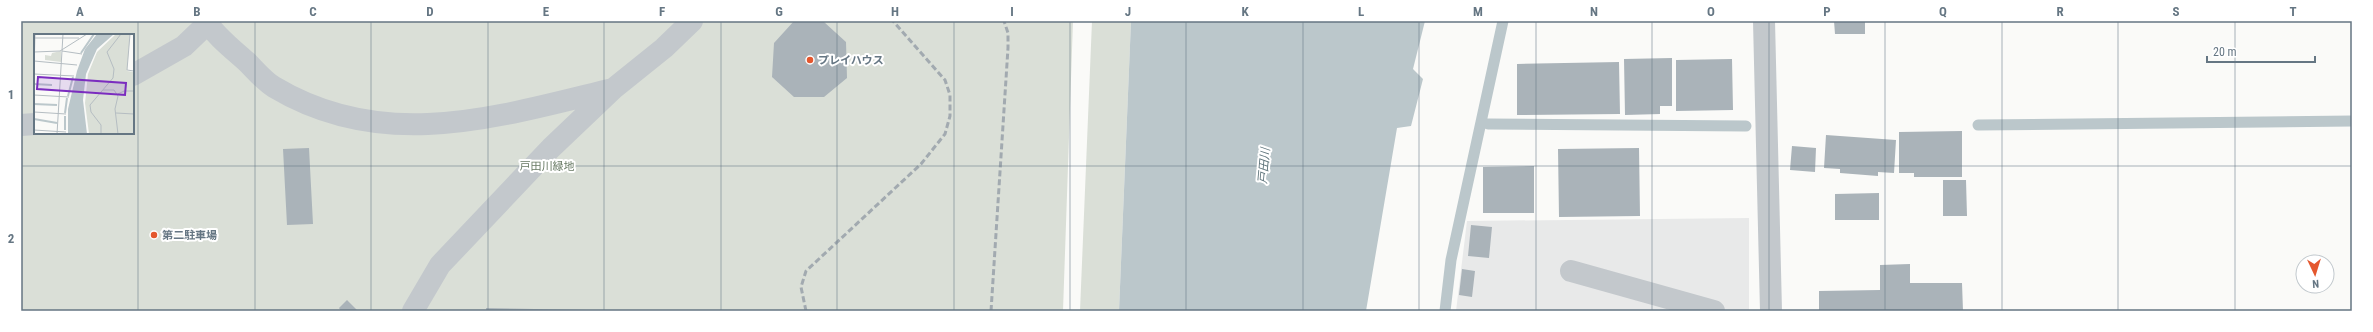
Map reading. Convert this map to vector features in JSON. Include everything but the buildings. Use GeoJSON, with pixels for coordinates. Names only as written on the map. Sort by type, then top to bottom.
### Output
{"type":"FeatureCollection","features":[{"type":"Feature","properties":{"kind":"street"},"geometry":{"type":"LineString","coordinates":[[413,311],[440,265],[551,148],[613,90],[664,48],[692,21]]}},
{"type":"Feature","properties":{"kind":"street"},"geometry":{"type":"LineString","coordinates":[[1764,21],[1771,311]]}},
{"type":"Feature","properties":{"kind":"street"},"geometry":{"type":"LineString","coordinates":[[134,74],[184,46],[207,22],[272,86],[315,107],[368,122],[415,126],[473,121],[613,90]]}},
{"type":"Feature","properties":{"kind":"street"},"geometry":{"type":"LineString","coordinates":[[21,125],[34,124]]}},
{"type":"Feature","properties":{"kind":"street"},"geometry":{"type":"LineString","coordinates":[[1571,271],[1714,311]]}},
{"type":"Feature","properties":{"kind":"shaded area"},"geometry":{"type":"Polygon","coordinates":[[[1749,218],[1749,311],[1456,311],[1467,221],[1749,218]]]}},
{"type":"Feature","properties":{"kind":"green space","name":"戸田川緑地"},"geometry":{"type":"Polygon","coordinates":[[[21,21],[1073,21],[1063,311],[21,311],[21,21]]]}},
{"type":"Feature","properties":{"kind":"green space"},"geometry":{"type":"Polygon","coordinates":[[[1092,21],[1131,21],[1119,311],[1080,311],[1092,21]]]}},
{"type":"Feature","properties":{"kind":"water","name":"戸田川"},"geometry":{"type":"Polygon","coordinates":[[[1131,21],[1425,21],[1413,69],[1423,79],[1411,126],[1397,128],[1366,311],[1119,311],[1131,21]]]}},
{"type":"Feature","properties":{"kind":"waterway"},"geometry":{"type":"LineString","coordinates":[[1445,311],[1451,260],[1503,21]]}},
{"type":"Feature","properties":{"kind":"waterway"},"geometry":{"type":"LineString","coordinates":[[1978,125],[2352,121]]}},
{"type":"Feature","properties":{"kind":"waterway"},"geometry":{"type":"LineString","coordinates":[[1488,124],[1746,126]]}},
{"type":"Feature","properties":{"kind":"railway"},"geometry":{"type":"LineString","coordinates":[[806,311],[801,287],[806,271],[921,164],[945,134],[950,116],[950,95],[945,80],[893,21]]}},
{"type":"Feature","properties":{"kind":"railway"},"geometry":{"type":"LineString","coordinates":[[991,311],[1008,48],[1008,33],[1004,21]]}},
{"type":"Feature","properties":{"kind":"place","name":"プレイハウス"},"geometry":{"type":"Point","coordinates":[810,60]}},
{"type":"Feature","properties":{"kind":"place","name":"第二駐車場"},"geometry":{"type":"Point","coordinates":[154,235]}}]}
